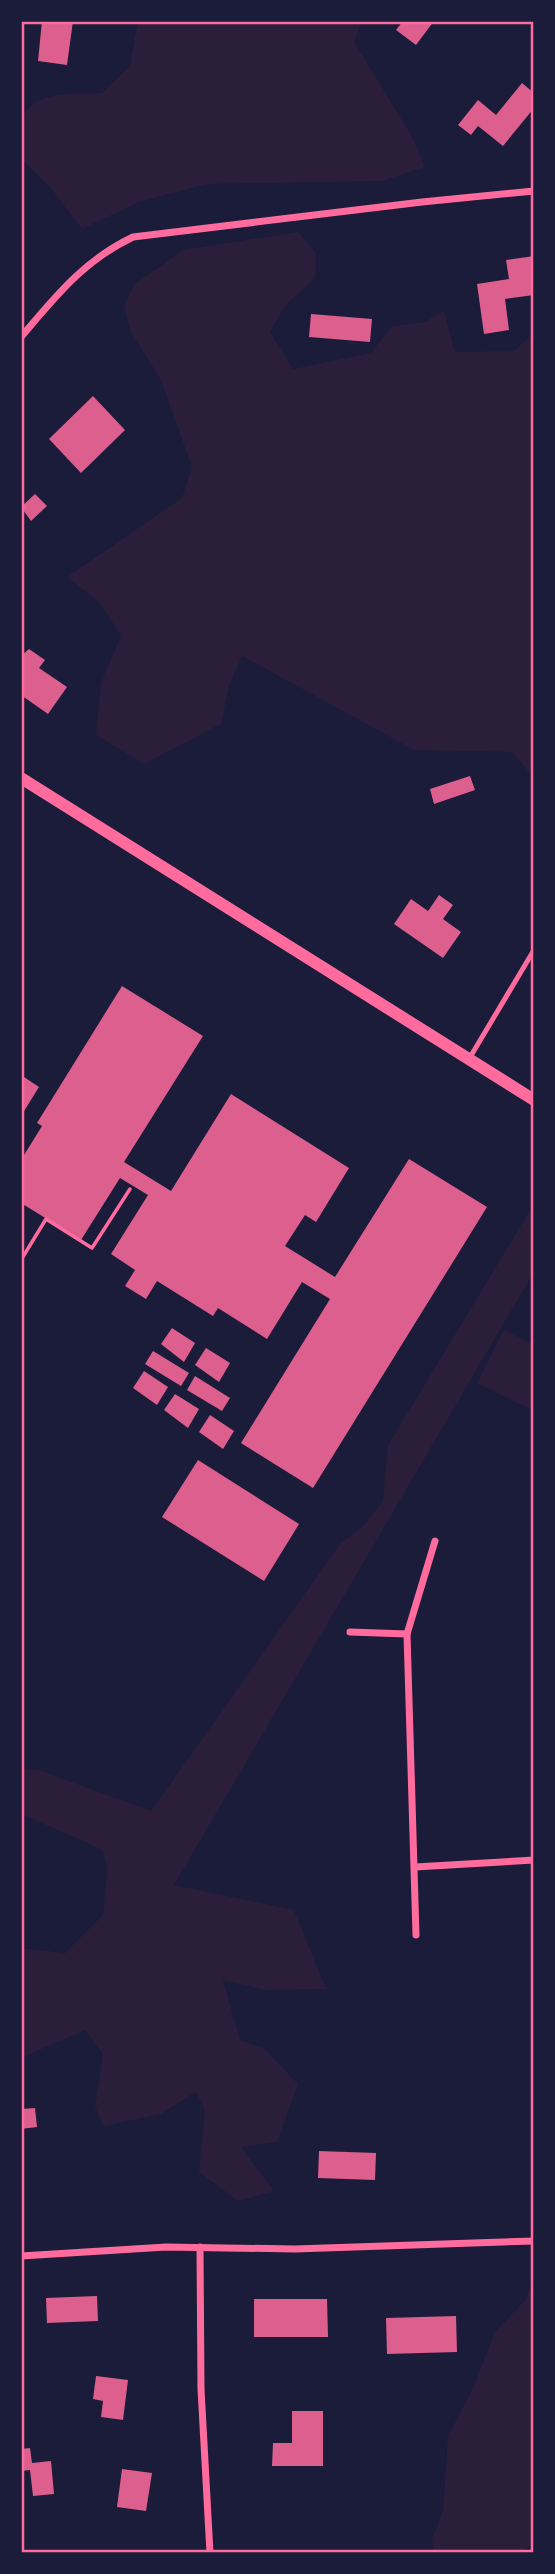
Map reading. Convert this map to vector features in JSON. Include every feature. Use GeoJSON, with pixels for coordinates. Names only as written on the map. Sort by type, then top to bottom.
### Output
{"type":"FeatureCollection","features":[{"type":"Feature","properties":{"kind":"street"},"geometry":{"type":"LineString","coordinates":[[21,337],[86,265],[107,250],[133,237],[408,203],[534,191]]}},
{"type":"Feature","properties":{"kind":"street"},"geometry":{"type":"LineString","coordinates":[[21,778],[534,1100]]}},
{"type":"Feature","properties":{"kind":"street"},"geometry":{"type":"LineString","coordinates":[[416,1935],[407,1634],[435,1541]]}},
{"type":"Feature","properties":{"kind":"street"},"geometry":{"type":"LineString","coordinates":[[350,1632],[407,1634]]}},
{"type":"Feature","properties":{"kind":"street"},"geometry":{"type":"LineString","coordinates":[[415,1867],[534,1860]]}},
{"type":"Feature","properties":{"kind":"street"},"geometry":{"type":"LineString","coordinates":[[21,2256],[200,2247],[295,2249],[534,2241]]}},
{"type":"Feature","properties":{"kind":"street"},"geometry":{"type":"LineString","coordinates":[[200,2247],[201,2389],[210,2553]]}},
{"type":"Feature","properties":{"kind":"lane"},"geometry":{"type":"LineString","coordinates":[[470,1059],[534,950]]}},
{"type":"Feature","properties":{"kind":"path"},"geometry":{"type":"LineString","coordinates":[[21,1260],[46,1219],[92,1248],[130,1189]]}},
{"type":"Feature","properties":{"kind":"shaded area"},"geometry":{"type":"Polygon","coordinates":[[[138,21],[362,21],[354,42],[413,138],[425,167],[382,181],[208,184],[141,201],[82,229],[53,191],[21,158],[21,124],[25,113],[42,99],[67,94],[102,93],[130,66],[138,21]]]}},
{"type":"Feature","properties":{"kind":"shaded area"},"geometry":{"type":"Polygon","coordinates":[[[298,232],[316,253],[315,278],[285,306],[270,332],[293,369],[371,353],[392,326],[425,322],[444,311],[455,352],[514,351],[534,332],[534,778],[512,752],[414,750],[242,656],[229,686],[221,724],[144,764],[96,735],[101,683],[121,635],[99,602],[67,577],[182,498],[192,467],[161,380],[131,332],[124,306],[135,284],[183,250],[298,232]]]}},
{"type":"Feature","properties":{"kind":"shaded area"},"geometry":{"type":"Polygon","coordinates":[[[534,1204],[534,1272],[174,1885],[294,1910],[326,1989],[266,1990],[223,1980],[240,2040],[265,2049],[298,2084],[277,2142],[241,2147],[274,2191],[238,2201],[199,2172],[205,2110],[196,2092],[161,2114],[104,2126],[95,2107],[103,2054],[85,2030],[21,2058],[21,1948],[65,1953],[103,1915],[107,1869],[103,1850],[21,1814],[21,1769],[39,1770],[151,1811],[340,1544],[364,1525],[383,1501],[388,1445],[534,1204]]]}},
{"type":"Feature","properties":{"kind":"shaded area"},"geometry":{"type":"Polygon","coordinates":[[[504,1330],[534,1345],[534,1411],[477,1383],[504,1330]]]}},
{"type":"Feature","properties":{"kind":"shaded area"},"geometry":{"type":"Polygon","coordinates":[[[534,2272],[534,2545],[517,2553],[434,2553],[432,2540],[443,2511],[448,2436],[474,2386],[495,2332],[526,2299],[534,2272]]]}},
{"type":"Feature","properties":{"kind":"building"},"geometry":{"type":"Polygon","coordinates":[[[42,21],[73,21],[67,65],[38,61],[42,21]]]}},
{"type":"Feature","properties":{"kind":"building"},"geometry":{"type":"Polygon","coordinates":[[[403,21],[434,21],[416,45],[396,30],[403,21]]]}},
{"type":"Feature","properties":{"kind":"building"},"geometry":{"type":"Polygon","coordinates":[[[522,83],[534,93],[534,108],[503,146],[478,126],[471,135],[458,125],[478,100],[496,115],[522,83]]]}},
{"type":"Feature","properties":{"kind":"building"},"geometry":{"type":"Polygon","coordinates":[[[534,256],[534,295],[505,299],[509,330],[484,334],[477,284],[509,279],[506,260],[534,256]]]}},
{"type":"Feature","properties":{"kind":"building"},"geometry":{"type":"Polygon","coordinates":[[[311,314],[372,319],[370,342],[309,337],[311,314]]]}},
{"type":"Feature","properties":{"kind":"building"},"geometry":{"type":"Polygon","coordinates":[[[93,396],[125,430],[81,473],[49,439],[93,396]]]}},
{"type":"Feature","properties":{"kind":"building"},"geometry":{"type":"Polygon","coordinates":[[[35,494],[47,506],[31,521],[21,507],[35,494]]]}},
{"type":"Feature","properties":{"kind":"building"},"geometry":{"type":"Polygon","coordinates":[[[29,649],[45,660],[39,668],[67,687],[48,714],[21,695],[21,656],[29,649]]]}},
{"type":"Feature","properties":{"kind":"building"},"geometry":{"type":"Polygon","coordinates":[[[470,776],[475,790],[434,804],[430,789],[470,776]]]}},
{"type":"Feature","properties":{"kind":"building"},"geometry":{"type":"Polygon","coordinates":[[[439,895],[453,905],[443,919],[461,932],[443,958],[394,924],[411,899],[428,911],[439,895]]]}},
{"type":"Feature","properties":{"kind":"building"},"geometry":{"type":"Polygon","coordinates":[[[122,986],[203,1036],[124,1162],[171,1191],[231,1094],[349,1168],[316,1222],[305,1215],[285,1246],[335,1277],[409,1159],[487,1207],[313,1488],[241,1443],[330,1299],[302,1282],[267,1339],[218,1308],[213,1316],[157,1281],[146,1299],[125,1286],[135,1270],[111,1254],[148,1195],[120,1178],[81,1240],[21,1203],[21,1160],[42,1126],[37,1123],[122,986]]]}},
{"type":"Feature","properties":{"kind":"building"},"geometry":{"type":"Polygon","coordinates":[[[21,1075],[39,1087],[21,1116],[21,1075]]]}},
{"type":"Feature","properties":{"kind":"building"},"geometry":{"type":"Polygon","coordinates":[[[172,1328],[195,1343],[184,1362],[161,1344],[172,1328]]]}},
{"type":"Feature","properties":{"kind":"building"},"geometry":{"type":"Polygon","coordinates":[[[206,1348],[230,1363],[219,1382],[195,1365],[206,1348]]]}},
{"type":"Feature","properties":{"kind":"building"},"geometry":{"type":"Polygon","coordinates":[[[153,1351],[189,1373],[181,1386],[145,1364],[153,1351]]]}},
{"type":"Feature","properties":{"kind":"building"},"geometry":{"type":"Polygon","coordinates":[[[144,1371],[168,1387],[157,1405],[133,1388],[144,1371]]]}},
{"type":"Feature","properties":{"kind":"building"},"geometry":{"type":"Polygon","coordinates":[[[195,1376],[230,1398],[222,1411],[187,1390],[195,1376]]]}},
{"type":"Feature","properties":{"kind":"building"},"geometry":{"type":"Polygon","coordinates":[[[175,1394],[199,1409],[188,1428],[164,1410],[175,1394]]]}},
{"type":"Feature","properties":{"kind":"building"},"geometry":{"type":"Polygon","coordinates":[[[210,1415],[234,1431],[223,1449],[199,1432],[210,1415]]]}},
{"type":"Feature","properties":{"kind":"building"},"geometry":{"type":"Polygon","coordinates":[[[198,1460],[299,1524],[264,1581],[162,1517],[198,1460]]]}},
{"type":"Feature","properties":{"kind":"building"},"geometry":{"type":"Polygon","coordinates":[[[35,2108],[37,2127],[21,2129],[21,2109],[35,2108]]]}},
{"type":"Feature","properties":{"kind":"building"},"geometry":{"type":"Polygon","coordinates":[[[319,2151],[376,2153],[375,2180],[318,2178],[319,2151]]]}},
{"type":"Feature","properties":{"kind":"building"},"geometry":{"type":"Polygon","coordinates":[[[97,2296],[98,2321],[47,2323],[46,2298],[97,2296]]]}},
{"type":"Feature","properties":{"kind":"building"},"geometry":{"type":"Polygon","coordinates":[[[254,2299],[327,2299],[328,2337],[254,2337],[254,2299]]]}},
{"type":"Feature","properties":{"kind":"building"},"geometry":{"type":"Polygon","coordinates":[[[456,2316],[457,2352],[387,2354],[386,2318],[456,2316]]]}},
{"type":"Feature","properties":{"kind":"building"},"geometry":{"type":"Polygon","coordinates":[[[96,2376],[128,2380],[123,2420],[101,2417],[103,2401],[93,2399],[96,2376]]]}},
{"type":"Feature","properties":{"kind":"building"},"geometry":{"type":"Polygon","coordinates":[[[292,2411],[323,2411],[323,2466],[272,2466],[273,2443],[292,2443],[292,2411]]]}},
{"type":"Feature","properties":{"kind":"building"},"geometry":{"type":"Polygon","coordinates":[[[30,2448],[32,2463],[51,2461],[54,2494],[33,2496],[30,2470],[21,2471],[21,2449],[30,2448]]]}},
{"type":"Feature","properties":{"kind":"building"},"geometry":{"type":"Polygon","coordinates":[[[122,2469],[152,2473],[146,2511],[117,2507],[122,2469]]]}}]}
